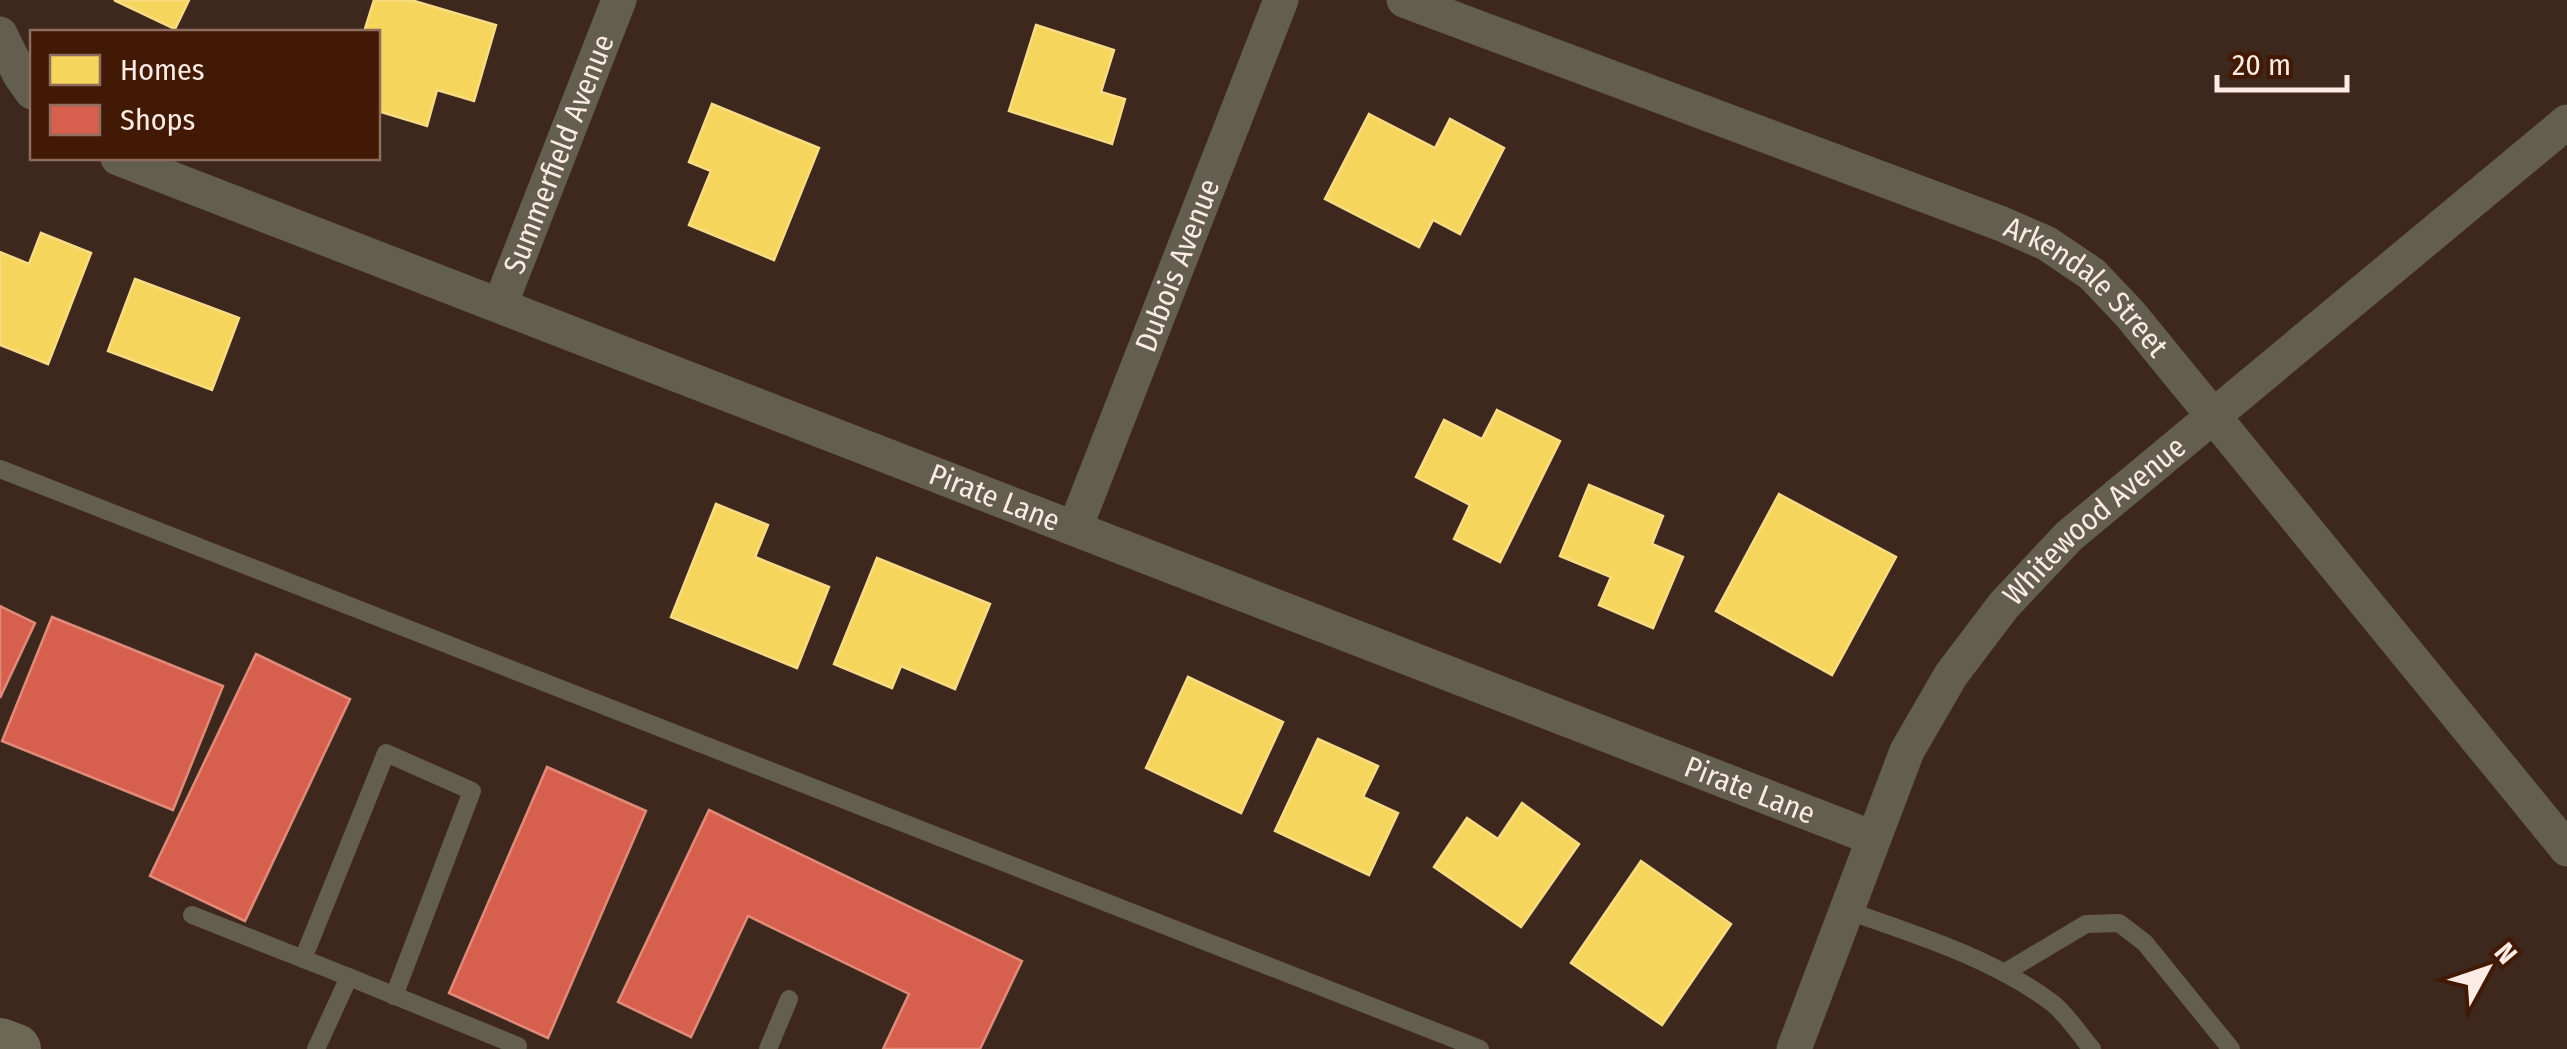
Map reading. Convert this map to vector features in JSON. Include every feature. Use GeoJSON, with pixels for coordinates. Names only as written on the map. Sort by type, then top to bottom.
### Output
{"type":"FeatureCollection","features":[{"type":"Feature","properties":{"kind":"main road"},"geometry":{"type":"LineString","coordinates":[[0,1042],[16,1049]]}},
{"type":"Feature","properties":{"kind":"street","name":"Summerfield Avenue"},"geometry":{"type":"LineString","coordinates":[[500,305],[619,0]]}},
{"type":"Feature","properties":{"kind":"street","name":"Dubois Avenue"},"geometry":{"type":"LineString","coordinates":[[1075,528],[1281,0]]}},
{"type":"Feature","properties":{"kind":"street","name":"Arkendale Street"},"geometry":{"type":"LineString","coordinates":[[1404,0],[2002,224],[2046,243],[2092,274],[2567,849]]}},
{"type":"Feature","properties":{"kind":"street"},"geometry":{"type":"LineString","coordinates":[[0,34],[30,89]]}},
{"type":"Feature","properties":{"kind":"street","name":"Whitewood Avenue"},"geometry":{"type":"LineString","coordinates":[[1794,1049],[1907,750],[1952,675],[2004,605],[2070,536],[2567,122]]}},
{"type":"Feature","properties":{"kind":"street","name":"Pirate Lane"},"geometry":{"type":"LineString","coordinates":[[123,160],[1873,838]]}},
{"type":"Feature","properties":{"kind":"lane"},"geometry":{"type":"LineString","coordinates":[[0,469],[1480,1049]]}},
{"type":"Feature","properties":{"kind":"lane"},"geometry":{"type":"LineString","coordinates":[[303,959],[386,753],[472,791],[394,996]]}},
{"type":"Feature","properties":{"kind":"lane"},"geometry":{"type":"LineString","coordinates":[[1846,910],[1966,953],[2004,974],[2054,1004],[2092,1049]]}},
{"type":"Feature","properties":{"kind":"lane"},"geometry":{"type":"LineString","coordinates":[[192,915],[518,1046]]}},
{"type":"Feature","properties":{"kind":"lane"},"geometry":{"type":"LineString","coordinates":[[2004,974],[2086,924],[2119,923],[2145,943],[2230,1049]]}},
{"type":"Feature","properties":{"kind":"lane"},"geometry":{"type":"LineString","coordinates":[[316,1049],[349,978]]}},
{"type":"Feature","properties":{"kind":"lane"},"geometry":{"type":"LineString","coordinates":[[768,1049],[789,999]]}},
{"type":"Feature","properties":{"kind":"building: Homes"},"geometry":{"type":"Polygon","coordinates":[[[114,0],[189,0],[175,29],[114,0]]]}},
{"type":"Feature","properties":{"kind":"building: Homes"},"geometry":{"type":"Polygon","coordinates":[[[374,0],[411,0],[496,25],[474,101],[437,90],[427,126],[380,112],[380,30],[365,30],[374,0]]]}},
{"type":"Feature","properties":{"kind":"building: Homes"},"geometry":{"type":"Polygon","coordinates":[[[1036,25],[1114,50],[1101,92],[1125,99],[1112,144],[1009,111],[1036,25]]]}},
{"type":"Feature","properties":{"kind":"building: Homes"},"geometry":{"type":"Polygon","coordinates":[[[712,104],[819,148],[774,260],[689,225],[711,171],[689,162],[712,104]]]}},
{"type":"Feature","properties":{"kind":"building: Homes"},"geometry":{"type":"Polygon","coordinates":[[[1369,114],[1435,148],[1450,119],[1504,148],[1460,234],[1433,220],[1419,247],[1325,199],[1369,114]]]}},
{"type":"Feature","properties":{"kind":"building: Homes"},"geometry":{"type":"Polygon","coordinates":[[[41,233],[91,253],[48,364],[0,345],[0,252],[29,264],[41,233]]]}},
{"type":"Feature","properties":{"kind":"building: Homes"},"geometry":{"type":"Polygon","coordinates":[[[135,279],[239,318],[212,390],[108,351],[135,279]]]}},
{"type":"Feature","properties":{"kind":"building: Homes"},"geometry":{"type":"Polygon","coordinates":[[[1497,410],[1560,441],[1500,562],[1454,539],[1470,505],[1416,477],[1444,420],[1482,439],[1497,410]]]}},
{"type":"Feature","properties":{"kind":"building: Homes"},"geometry":{"type":"Polygon","coordinates":[[[1589,485],[1663,516],[1652,544],[1683,557],[1653,628],[1599,605],[1611,577],[1560,556],[1589,485]]]}},
{"type":"Feature","properties":{"kind":"building: Homes"},"geometry":{"type":"Polygon","coordinates":[[[1779,494],[1896,557],[1832,675],[1716,611],[1779,494]]]}},
{"type":"Feature","properties":{"kind":"building: Homes"},"geometry":{"type":"Polygon","coordinates":[[[716,504],[768,525],[755,557],[829,587],[797,668],[671,617],[716,504]]]}},
{"type":"Feature","properties":{"kind":"building: Homes"},"geometry":{"type":"Polygon","coordinates":[[[877,558],[990,604],[955,689],[901,666],[892,688],[834,664],[877,558]]]}},
{"type":"Feature","properties":{"kind":"building: Homes"},"geometry":{"type":"Polygon","coordinates":[[[1188,677],[1283,722],[1241,813],[1146,768],[1188,677]]]}},
{"type":"Feature","properties":{"kind":"building: Homes"},"geometry":{"type":"Polygon","coordinates":[[[1318,739],[1378,766],[1363,797],[1398,813],[1369,875],[1275,831],[1318,739]]]}},
{"type":"Feature","properties":{"kind":"building: Homes"},"geometry":{"type":"Polygon","coordinates":[[[1522,803],[1579,844],[1521,927],[1434,867],[1467,818],[1498,839],[1522,803]]]}},
{"type":"Feature","properties":{"kind":"building: Homes"},"geometry":{"type":"Polygon","coordinates":[[[1641,861],[1731,924],[1662,1025],[1571,963],[1641,861]]]}},
{"type":"Feature","properties":{"kind":"building: Shops"},"geometry":{"type":"Polygon","coordinates":[[[0,606],[35,623],[0,698],[0,606]]]}},
{"type":"Feature","properties":{"kind":"building: Shops"},"geometry":{"type":"Polygon","coordinates":[[[52,617],[223,686],[173,810],[2,741],[52,617]]]}},
{"type":"Feature","properties":{"kind":"building: Shops"},"geometry":{"type":"Polygon","coordinates":[[[256,654],[350,699],[245,921],[150,876],[256,654]]]}},
{"type":"Feature","properties":{"kind":"building: Shops"},"geometry":{"type":"Polygon","coordinates":[[[547,767],[646,811],[548,1038],[449,993],[547,767]]]}},
{"type":"Feature","properties":{"kind":"building: Shops"},"geometry":{"type":"Polygon","coordinates":[[[709,810],[1022,961],[980,1049],[883,1049],[909,994],[748,916],[691,1037],[618,1002],[709,810]]]}}]}
